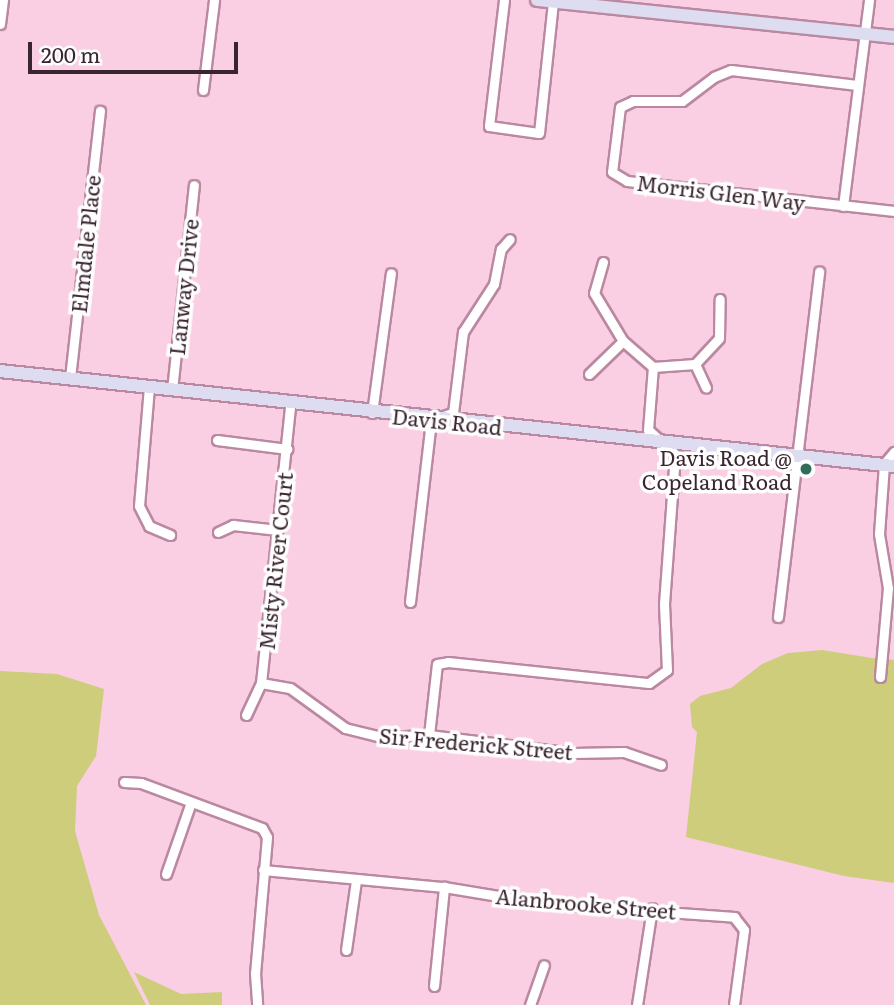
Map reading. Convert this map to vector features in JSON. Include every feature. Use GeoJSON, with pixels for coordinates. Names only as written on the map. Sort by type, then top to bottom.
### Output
{"type":"FeatureCollection","features":[{"type":"Feature","properties":{"kind":"street"},"geometry":{"type":"LineString","coordinates":[[0,24],[3,0]]}},
{"type":"Feature","properties":{"kind":"street"},"geometry":{"type":"LineString","coordinates":[[203,90],[214,0]]}},
{"type":"Feature","properties":{"kind":"street"},"geometry":{"type":"LineString","coordinates":[[504,0],[489,126],[539,133],[553,2]]}},
{"type":"Feature","properties":{"kind":"street"},"geometry":{"type":"LineString","coordinates":[[537,0],[636,5],[894,37]]}},
{"type":"Feature","properties":{"kind":"street"},"geometry":{"type":"LineString","coordinates":[[843,206],[869,0]]}},
{"type":"Feature","properties":{"kind":"street","name":"Morris Glen Way"},"geometry":{"type":"LineString","coordinates":[[857,85],[731,70],[714,76],[682,101],[633,101],[620,107],[612,172],[627,181],[894,211]]}},
{"type":"Feature","properties":{"kind":"street","name":"Elmdale Place"},"geometry":{"type":"LineString","coordinates":[[70,378],[100,111]]}},
{"type":"Feature","properties":{"kind":"street","name":"Lanway Drive"},"geometry":{"type":"LineString","coordinates":[[172,390],[194,185]]}},
{"type":"Feature","properties":{"kind":"street"},"geometry":{"type":"LineString","coordinates":[[410,602],[431,420],[453,413],[463,332],[494,284],[501,248],[510,239]]}},
{"type":"Feature","properties":{"kind":"street"},"geometry":{"type":"LineString","coordinates":[[603,262],[594,293],[623,341],[653,367],[695,364],[719,338],[720,299]]}},
{"type":"Feature","properties":{"kind":"street"},"geometry":{"type":"LineString","coordinates":[[778,617],[819,271]]}},
{"type":"Feature","properties":{"kind":"street"},"geometry":{"type":"LineString","coordinates":[[372,413],[391,273]]}},
{"type":"Feature","properties":{"kind":"street"},"geometry":{"type":"LineString","coordinates":[[589,373],[623,341]]}},
{"type":"Feature","properties":{"kind":"street"},"geometry":{"type":"LineString","coordinates":[[695,364],[706,388]]}},
{"type":"Feature","properties":{"kind":"street"},"geometry":{"type":"LineString","coordinates":[[429,735],[437,664],[448,662],[649,683],[660,679],[668,658],[664,604],[675,454],[648,430],[646,417],[653,367]]}},
{"type":"Feature","properties":{"kind":"street","name":"Davis Road"},"geometry":{"type":"LineString","coordinates":[[0,371],[431,420],[889,465]]}},
{"type":"Feature","properties":{"kind":"street"},"geometry":{"type":"LineString","coordinates":[[149,387],[139,506],[149,526],[170,535]]}},
{"type":"Feature","properties":{"kind":"street","name":"Misty River Court"},"geometry":{"type":"LineString","coordinates":[[246,715],[261,682],[290,405]]}},
{"type":"Feature","properties":{"kind":"street"},"geometry":{"type":"LineString","coordinates":[[217,440],[287,449]]}},
{"type":"Feature","properties":{"kind":"street"},"geometry":{"type":"LineString","coordinates":[[880,677],[888,588],[879,534],[889,465],[894,452]]}},
{"type":"Feature","properties":{"kind":"street"},"geometry":{"type":"LineString","coordinates":[[218,532],[233,525],[278,530]]}},
{"type":"Feature","properties":{"kind":"street","name":"Sir Frederick Street"},"geometry":{"type":"LineString","coordinates":[[261,682],[290,688],[345,728],[381,737],[429,735],[572,753],[624,752],[661,765]]}},
{"type":"Feature","properties":{"kind":"street"},"geometry":{"type":"LineString","coordinates":[[124,782],[141,783],[190,804],[262,828],[267,837],[257,1005]]}},
{"type":"Feature","properties":{"kind":"street"},"geometry":{"type":"LineString","coordinates":[[166,874],[190,804]]}},
{"type":"Feature","properties":{"kind":"street","name":"Alanbrooke Street"},"geometry":{"type":"LineString","coordinates":[[263,870],[356,881],[443,887],[541,903],[652,908],[734,918],[744,930],[734,1005]]}},
{"type":"Feature","properties":{"kind":"street"},"geometry":{"type":"LineString","coordinates":[[346,950],[356,881]]}},
{"type":"Feature","properties":{"kind":"street"},"geometry":{"type":"LineString","coordinates":[[434,986],[443,887]]}},
{"type":"Feature","properties":{"kind":"street"},"geometry":{"type":"LineString","coordinates":[[637,1005],[652,908]]}},
{"type":"Feature","properties":{"kind":"street"},"geometry":{"type":"LineString","coordinates":[[530,1005],[544,965]]}},
{"type":"Feature","properties":{"kind":"shaded area"},"geometry":{"type":"Polygon","coordinates":[[[822,650],[878,659],[876,680],[884,681],[886,659],[894,660],[894,883],[844,876],[686,837],[697,732],[692,727],[690,704],[700,696],[731,688],[762,664],[788,653],[822,650]]]}},
{"type":"Feature","properties":{"kind":"shaded area"},"geometry":{"type":"Polygon","coordinates":[[[0,671],[57,674],[104,689],[96,756],[77,786],[75,831],[99,915],[146,1005],[0,1005],[0,671]]]}},
{"type":"Feature","properties":{"kind":"shaded area"},"geometry":{"type":"Polygon","coordinates":[[[134,972],[181,994],[222,992],[222,1005],[150,1005],[134,972]]]}},
{"type":"Feature","properties":{"kind":"place","name":"Davis Road @ Copeland Road"},"geometry":{"type":"Point","coordinates":[806,469]}}]}
